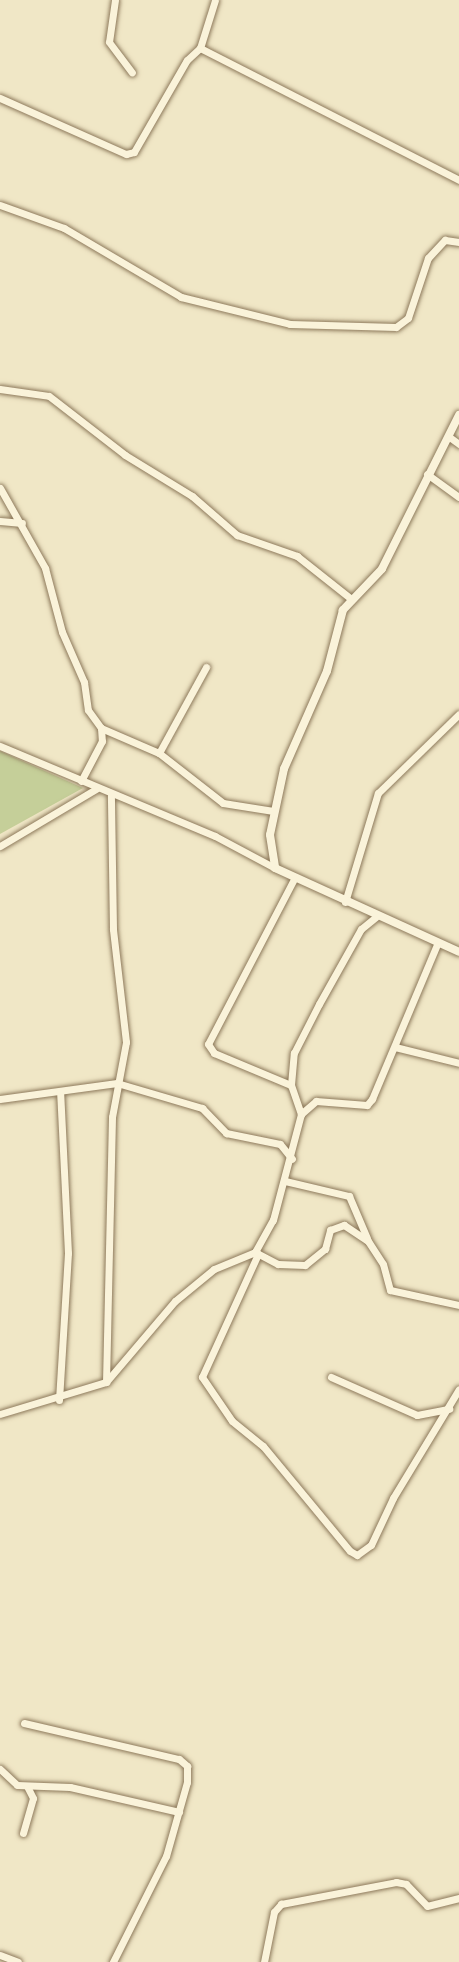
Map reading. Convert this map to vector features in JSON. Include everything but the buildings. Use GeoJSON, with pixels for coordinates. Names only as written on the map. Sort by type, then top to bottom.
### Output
{"type":"FeatureCollection","features":[{"type":"Feature","properties":{"kind":"street"},"geometry":{"type":"LineString","coordinates":[[116,0],[109,42],[132,72]]}},
{"type":"Feature","properties":{"kind":"street"},"geometry":{"type":"LineString","coordinates":[[0,98],[126,154],[134,152],[187,60],[200,48],[215,0]]}},
{"type":"Feature","properties":{"kind":"street"},"geometry":{"type":"LineString","coordinates":[[200,48],[459,180]]}},
{"type":"Feature","properties":{"kind":"street"},"geometry":{"type":"LineString","coordinates":[[0,205],[64,228],[181,297],[290,324],[396,327],[408,318],[428,258],[445,240],[459,242]]}},
{"type":"Feature","properties":{"kind":"street"},"geometry":{"type":"LineString","coordinates":[[0,389],[49,396],[125,455],[192,496],[237,535],[297,556],[350,598]]}},
{"type":"Feature","properties":{"kind":"street"},"geometry":{"type":"LineString","coordinates":[[275,868],[270,835],[273,811],[350,598],[382,569],[427,474],[459,415]]}},
{"type":"Feature","properties":{"kind":"street"},"geometry":{"type":"LineString","coordinates":[[448,436],[459,444]]}},
{"type":"Feature","properties":{"kind":"street"},"geometry":{"type":"LineString","coordinates":[[427,474],[459,497]]}},
{"type":"Feature","properties":{"kind":"street"},"geometry":{"type":"LineString","coordinates":[[0,488],[22,523],[49,579],[64,637],[84,682],[88,710],[101,728],[159,753],[223,803],[273,811]]}},
{"type":"Feature","properties":{"kind":"street"},"geometry":{"type":"LineString","coordinates":[[0,521],[22,523]]}},
{"type":"Feature","properties":{"kind":"street"},"geometry":{"type":"LineString","coordinates":[[159,753],[206,667]]}},
{"type":"Feature","properties":{"kind":"street"},"geometry":{"type":"LineString","coordinates":[[345,902],[378,793],[459,714]]}},
{"type":"Feature","properties":{"kind":"street"},"geometry":{"type":"LineString","coordinates":[[81,782],[102,741],[101,728]]}},
{"type":"Feature","properties":{"kind":"street"},"geometry":{"type":"LineString","coordinates":[[0,746],[111,796],[215,836],[294,879],[459,952]]}},
{"type":"Feature","properties":{"kind":"street"},"geometry":{"type":"LineString","coordinates":[[0,846],[96,789]]}},
{"type":"Feature","properties":{"kind":"street"},"geometry":{"type":"LineString","coordinates":[[106,1382],[117,1083],[126,1042],[113,929],[111,796]]}},
{"type":"Feature","properties":{"kind":"street"},"geometry":{"type":"LineString","coordinates":[[291,1085],[214,1053],[208,1044],[294,879]]}},
{"type":"Feature","properties":{"kind":"street"},"geometry":{"type":"LineString","coordinates":[[376,917],[361,929],[327,987],[294,1053],[291,1085],[301,1114],[292,1159],[267,1236],[256,1253],[202,1377],[231,1421],[263,1446],[350,1551],[357,1555],[371,1545],[393,1498],[449,1409],[459,1389]]}},
{"type":"Feature","properties":{"kind":"street"},"geometry":{"type":"LineString","coordinates":[[301,1114],[316,1101],[367,1104],[395,1047],[438,942]]}},
{"type":"Feature","properties":{"kind":"street"},"geometry":{"type":"LineString","coordinates":[[395,1047],[459,1064]]}},
{"type":"Feature","properties":{"kind":"street"},"geometry":{"type":"LineString","coordinates":[[0,1099],[60,1092],[90,1083],[117,1083],[202,1108],[226,1133],[280,1144],[292,1159]]}},
{"type":"Feature","properties":{"kind":"street"},"geometry":{"type":"LineString","coordinates":[[60,1092],[68,1253],[60,1400]]}},
{"type":"Feature","properties":{"kind":"street"},"geometry":{"type":"LineString","coordinates":[[285,1181],[349,1196],[368,1241],[383,1264],[390,1290],[459,1305]]}},
{"type":"Feature","properties":{"kind":"street"},"geometry":{"type":"LineString","coordinates":[[0,1414],[60,1400],[106,1382],[175,1301],[214,1269],[256,1253],[278,1264],[305,1264],[325,1249],[330,1230],[338,1225],[368,1241]]}},
{"type":"Feature","properties":{"kind":"street"},"geometry":{"type":"LineString","coordinates":[[331,1377],[417,1414],[449,1409]]}},
{"type":"Feature","properties":{"kind":"street"},"geometry":{"type":"LineString","coordinates":[[24,1723],[183,1761],[187,1782],[156,1879],[113,1962]]}},
{"type":"Feature","properties":{"kind":"street"},"geometry":{"type":"LineString","coordinates":[[0,1769],[27,1786],[33,1798],[23,1833]]}},
{"type":"Feature","properties":{"kind":"street"},"geometry":{"type":"LineString","coordinates":[[27,1786],[70,1786],[179,1812]]}},
{"type":"Feature","properties":{"kind":"street"},"geometry":{"type":"LineString","coordinates":[[264,1962],[274,1912],[281,1904],[396,1882],[406,1884],[427,1906],[459,1898]]}},
{"type":"Feature","properties":{"kind":"street"},"geometry":{"type":"LineString","coordinates":[[0,1954],[18,1962]]}},
{"type":"Feature","properties":{"kind":"green space"},"geometry":{"type":"Polygon","coordinates":[[[0,751],[83,788],[0,834],[0,751]]]}}]}
